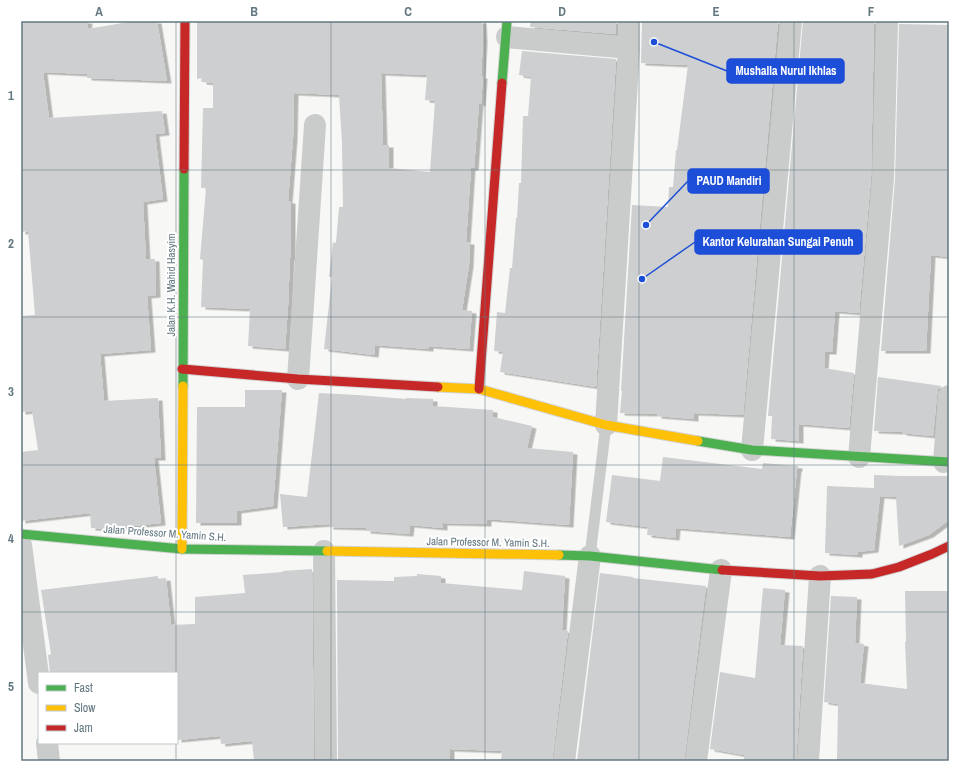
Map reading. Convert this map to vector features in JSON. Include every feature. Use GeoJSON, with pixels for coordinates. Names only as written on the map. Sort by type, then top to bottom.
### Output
{"type":"FeatureCollection","features":[{"type":"Feature","properties":{"kind":"street","name":"Jalan K.H. Wahid Hasyim"},"geometry":{"type":"LineString","coordinates":[[182,549],[185,21]]}},
{"type":"Feature","properties":{"kind":"street"},"geometry":{"type":"LineString","coordinates":[[606,425],[629,48],[629,21]]}},
{"type":"Feature","properties":{"kind":"street"},"geometry":{"type":"LineString","coordinates":[[752,450],[790,21]]}},
{"type":"Feature","properties":{"kind":"street"},"geometry":{"type":"LineString","coordinates":[[858,457],[883,178],[887,21]]}},
{"type":"Feature","properties":{"kind":"street"},"geometry":{"type":"LineString","coordinates":[[479,389],[507,29],[629,48]]}},
{"type":"Feature","properties":{"kind":"street"},"geometry":{"type":"LineString","coordinates":[[298,379],[315,125]]}},
{"type":"Feature","properties":{"kind":"street"},"geometry":{"type":"LineString","coordinates":[[182,369],[298,379],[479,389],[606,425],[752,450],[947,462],[949,396]]}},
{"type":"Feature","properties":{"kind":"street","name":"Jalan Professor M. Yamin S.H."},"geometry":{"type":"LineString","coordinates":[[21,534],[182,549],[590,556],[721,570],[820,576],[872,574],[899,567],[949,546]]}},
{"type":"Feature","properties":{"kind":"street"},"geometry":{"type":"LineString","coordinates":[[21,545],[38,675]]}},
{"type":"Feature","properties":{"kind":"street"},"geometry":{"type":"LineString","coordinates":[[324,551],[326,761]]}},
{"type":"Feature","properties":{"kind":"street"},"geometry":{"type":"LineString","coordinates":[[564,761],[590,556]]}},
{"type":"Feature","properties":{"kind":"street"},"geometry":{"type":"LineString","coordinates":[[696,761],[721,570]]}},
{"type":"Feature","properties":{"kind":"street"},"geometry":{"type":"LineString","coordinates":[[808,761],[820,576]]}},
{"type":"Feature","properties":{"kind":"street"},"geometry":{"type":"LineString","coordinates":[[47,744],[49,761]]}},
{"type":"Feature","properties":{"kind":"lane"},"geometry":{"type":"LineString","coordinates":[[590,556],[606,425]]}},
{"type":"Feature","properties":{"kind":"building"},"geometry":{"type":"Polygon","coordinates":[[[21,21],[88,21],[87,29],[135,21],[157,21],[167,81],[87,78],[87,74],[43,72],[49,118],[162,111],[165,133],[155,134],[163,199],[143,202],[146,259],[155,259],[156,295],[147,296],[151,350],[100,354],[104,401],[158,398],[161,458],[154,458],[161,523],[113,529],[91,528],[90,513],[21,521],[21,452],[38,450],[32,411],[21,412],[21,316],[35,315],[28,231],[21,232],[21,21]]]}},
{"type":"Feature","properties":{"kind":"building"},"geometry":{"type":"Polygon","coordinates":[[[197,21],[482,21],[483,40],[481,76],[483,76],[481,104],[479,103],[474,168],[471,168],[466,242],[470,242],[469,265],[462,310],[472,311],[469,349],[429,346],[429,349],[375,345],[374,355],[324,349],[332,277],[329,277],[333,242],[336,243],[339,207],[343,207],[342,143],[339,95],[294,93],[293,138],[288,201],[291,201],[291,258],[285,349],[248,346],[250,309],[201,307],[203,260],[200,259],[206,188],[201,188],[203,108],[213,108],[213,83],[202,82],[202,78],[197,79],[197,21]],[[381,73],[383,145],[389,145],[389,168],[430,172],[435,101],[425,100],[427,75],[381,73]]]}},
{"type":"Feature","properties":{"kind":"building"},"geometry":{"type":"Polygon","coordinates":[[[531,21],[616,21],[616,34],[530,27],[531,21]]]}},
{"type":"Feature","properties":{"kind":"building"},"geometry":{"type":"Polygon","coordinates":[[[642,21],[778,21],[743,415],[694,413],[694,419],[657,416],[657,414],[620,413],[632,205],[668,207],[669,187],[673,187],[676,150],[688,65],[641,63],[642,21]]]}},
{"type":"Feature","properties":{"kind":"building"},"geometry":{"type":"Polygon","coordinates":[[[803,21],[874,21],[871,177],[859,313],[835,311],[832,352],[825,352],[824,368],[854,373],[849,428],[799,424],[799,441],[771,439],[772,416],[768,416],[803,21]]]}},
{"type":"Feature","properties":{"kind":"building"},"geometry":{"type":"Polygon","coordinates":[[[899,24],[949,25],[949,257],[931,255],[926,351],[881,351],[895,179],[899,24]]]}},
{"type":"Feature","properties":{"kind":"building"},"geometry":{"type":"Polygon","coordinates":[[[522,51],[616,59],[596,387],[500,372],[503,352],[494,351],[497,312],[505,313],[510,268],[512,268],[519,183],[521,183],[523,116],[528,116],[531,77],[519,75],[522,51]]]}},
{"type":"Feature","properties":{"kind":"building"},"geometry":{"type":"Polygon","coordinates":[[[878,377],[942,386],[938,389],[933,436],[902,432],[874,431],[878,377]]]}},
{"type":"Feature","properties":{"kind":"building"},"geometry":{"type":"Polygon","coordinates":[[[245,390],[282,390],[273,506],[237,511],[237,523],[196,523],[197,407],[245,407],[245,390]]]}},
{"type":"Feature","properties":{"kind":"building"},"geometry":{"type":"Polygon","coordinates":[[[319,393],[406,399],[433,399],[433,406],[493,410],[493,417],[532,426],[527,448],[573,452],[569,525],[487,519],[487,524],[443,523],[443,528],[410,525],[409,534],[366,531],[366,528],[329,527],[329,524],[283,527],[280,494],[307,497],[319,393]]]}},
{"type":"Feature","properties":{"kind":"building"},"geometry":{"type":"Polygon","coordinates":[[[663,457],[762,469],[763,463],[798,466],[790,537],[676,528],[675,538],[647,535],[648,527],[606,522],[612,475],[660,481],[663,457]]]}},
{"type":"Feature","properties":{"kind":"building"},"geometry":{"type":"Polygon","coordinates":[[[874,475],[949,476],[949,520],[929,535],[899,546],[896,497],[880,496],[874,550],[858,552],[858,555],[825,553],[827,486],[874,488],[874,475]]]}},
{"type":"Feature","properties":{"kind":"building"},"geometry":{"type":"Polygon","coordinates":[[[312,569],[314,761],[254,761],[252,741],[221,744],[220,736],[178,740],[178,672],[50,672],[48,655],[51,654],[41,590],[158,576],[158,579],[166,578],[171,625],[195,624],[195,597],[245,593],[243,575],[283,572],[282,571],[312,569]]]}},
{"type":"Feature","properties":{"kind":"building"},"geometry":{"type":"Polygon","coordinates":[[[524,571],[565,576],[562,630],[568,631],[552,761],[501,761],[502,751],[450,749],[450,761],[338,761],[337,580],[394,581],[394,577],[417,576],[417,574],[441,576],[441,583],[522,590],[524,571]]]}},
{"type":"Feature","properties":{"kind":"building"},"geometry":{"type":"Polygon","coordinates":[[[600,573],[706,586],[684,761],[577,761],[600,573]]]}},
{"type":"Feature","properties":{"kind":"building"},"geometry":{"type":"Polygon","coordinates":[[[763,588],[785,590],[780,645],[803,646],[796,761],[744,761],[744,755],[710,749],[720,672],[755,678],[763,588]]]}},
{"type":"Feature","properties":{"kind":"building"},"geometry":{"type":"Polygon","coordinates":[[[905,591],[949,591],[949,761],[837,761],[838,704],[824,702],[831,596],[857,597],[855,643],[864,644],[860,683],[907,689],[905,591]]]}},
{"type":"Feature","properties":{"kind":"traffic: fast"},"geometry":{"type":"LineString","coordinates":[[502,83],[507,21]]}},
{"type":"Feature","properties":{"kind":"traffic: fast"},"geometry":{"type":"LineString","coordinates":[[183,386],[184,169]]}},
{"type":"Feature","properties":{"kind":"traffic: fast"},"geometry":{"type":"LineString","coordinates":[[698,441],[752,450],[949,462]]}},
{"type":"Feature","properties":{"kind":"traffic: fast"},"geometry":{"type":"LineString","coordinates":[[21,534],[182,549],[327,551]]}},
{"type":"Feature","properties":{"kind":"traffic: fast"},"geometry":{"type":"LineString","coordinates":[[559,555],[590,556],[722,570]]}},
{"type":"Feature","properties":{"kind":"traffic: slow"},"geometry":{"type":"LineString","coordinates":[[182,549],[183,386]]}},
{"type":"Feature","properties":{"kind":"traffic: slow"},"geometry":{"type":"LineString","coordinates":[[438,387],[479,389],[606,425],[698,441]]}},
{"type":"Feature","properties":{"kind":"traffic: slow"},"geometry":{"type":"LineString","coordinates":[[327,551],[559,555]]}},
{"type":"Feature","properties":{"kind":"traffic: jam"},"geometry":{"type":"LineString","coordinates":[[184,169],[185,21]]}},
{"type":"Feature","properties":{"kind":"traffic: jam"},"geometry":{"type":"LineString","coordinates":[[479,389],[502,83]]}},
{"type":"Feature","properties":{"kind":"traffic: jam"},"geometry":{"type":"LineString","coordinates":[[182,369],[298,379],[438,387]]}},
{"type":"Feature","properties":{"kind":"traffic: jam"},"geometry":{"type":"LineString","coordinates":[[722,570],[820,576],[872,574],[899,567],[949,546]]}},
{"type":"Feature","properties":{"kind":"place","name":"Mushalla Nurul Ikhlas"},"geometry":{"type":"Point","coordinates":[654,42]}},
{"type":"Feature","properties":{"kind":"place","name":"PAUD Mandiri"},"geometry":{"type":"Point","coordinates":[646,225]}},
{"type":"Feature","properties":{"kind":"place","name":"Kantor Kelurahan Sungai Penuh"},"geometry":{"type":"Point","coordinates":[642,279]}}]}
